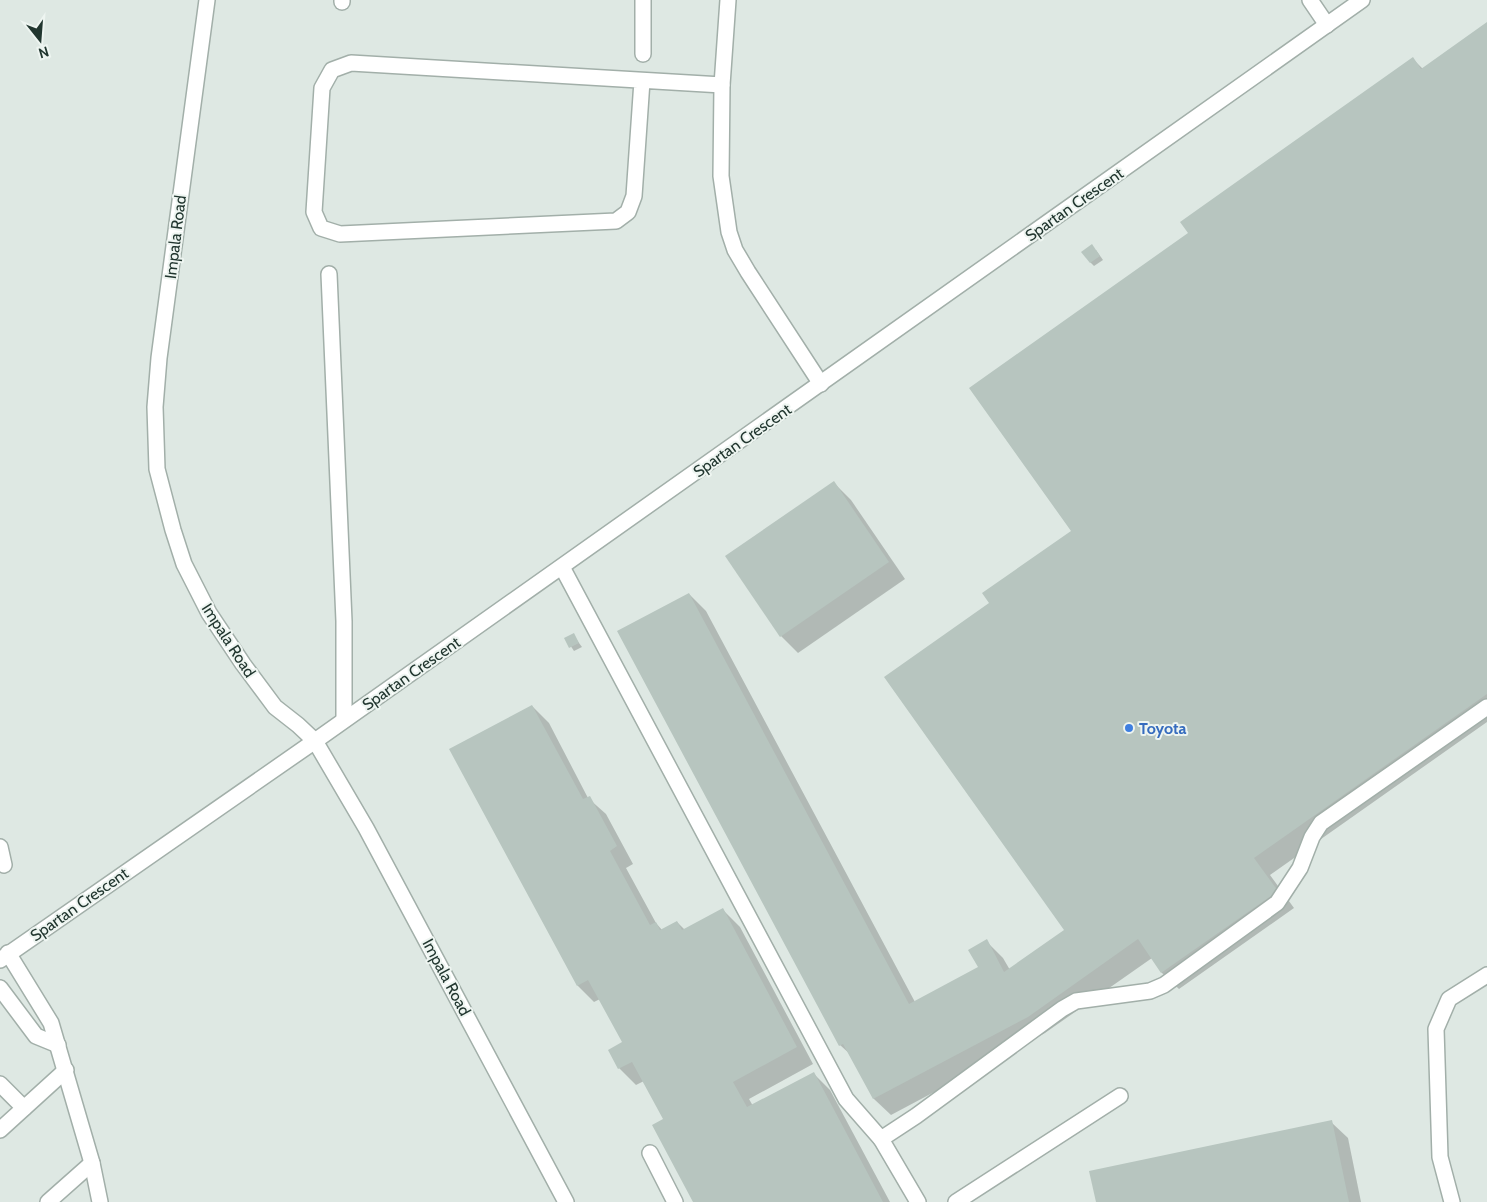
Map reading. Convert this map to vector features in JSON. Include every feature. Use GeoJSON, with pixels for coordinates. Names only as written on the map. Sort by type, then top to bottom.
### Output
{"type":"FeatureCollection","features":[{"type":"Feature","properties":{"kind":"street","name":"Impala Road"},"geometry":{"type":"LineString","coordinates":[[207,0],[158,358],[155,407],[157,469],[173,530],[184,564],[209,613],[243,664],[275,707],[315,741],[394,879],[566,1202]]}},
{"type":"Feature","properties":{"kind":"street"},"geometry":{"type":"LineString","coordinates":[[643,0],[643,54]]}},
{"type":"Feature","properties":{"kind":"street"},"geometry":{"type":"LineString","coordinates":[[728,0],[722,85],[721,176],[729,232],[735,250],[821,384]]}},
{"type":"Feature","properties":{"kind":"street"},"geometry":{"type":"LineString","coordinates":[[1310,0],[1327,25]]}},
{"type":"Feature","properties":{"kind":"street","name":"Spartan Crescent"},"geometry":{"type":"LineString","coordinates":[[4,956],[315,741],[1362,0]]}},
{"type":"Feature","properties":{"kind":"street"},"geometry":{"type":"LineString","coordinates":[[642,80],[634,196],[628,212],[616,221],[340,234],[321,228],[314,212],[322,88],[332,70],[351,63],[642,80],[722,85]]}},
{"type":"Feature","properties":{"kind":"street"},"geometry":{"type":"LineString","coordinates":[[329,274],[344,621],[344,720]]}},
{"type":"Feature","properties":{"kind":"street"},"geometry":{"type":"LineString","coordinates":[[562,566],[846,1098],[881,1138],[918,1202]]}},
{"type":"Feature","properties":{"kind":"street"},"geometry":{"type":"LineString","coordinates":[[881,1138],[916,1116],[1076,1001],[1150,991],[1164,985],[1277,903],[1300,868],[1312,836],[1321,823],[1487,707]]}},
{"type":"Feature","properties":{"kind":"street"},"geometry":{"type":"LineString","coordinates":[[0,848],[4,865]]}},
{"type":"Feature","properties":{"kind":"street"},"geometry":{"type":"LineString","coordinates":[[4,956],[51,1023],[92,1163],[100,1202]]}},
{"type":"Feature","properties":{"kind":"street"},"geometry":{"type":"LineString","coordinates":[[1452,1202],[1440,1158],[1436,1029],[1449,999],[1487,976]]}},
{"type":"Feature","properties":{"kind":"street"},"geometry":{"type":"LineString","coordinates":[[0,988],[36,1036],[58,1045]]}},
{"type":"Feature","properties":{"kind":"street"},"geometry":{"type":"LineString","coordinates":[[0,1130],[66,1070]]}},
{"type":"Feature","properties":{"kind":"street"},"geometry":{"type":"LineString","coordinates":[[0,1084],[24,1108]]}},
{"type":"Feature","properties":{"kind":"street"},"geometry":{"type":"LineString","coordinates":[[956,1202],[1120,1096]]}},
{"type":"Feature","properties":{"kind":"street"},"geometry":{"type":"LineString","coordinates":[[650,1154],[675,1202]]}},
{"type":"Feature","properties":{"kind":"street"},"geometry":{"type":"LineString","coordinates":[[48,1202],[92,1163]]}},
{"type":"Feature","properties":{"kind":"building"},"geometry":{"type":"Polygon","coordinates":[[[1487,22],[1487,694],[1254,858],[1278,891],[1161,973],[1138,939],[1028,1017],[873,1099],[843,1044],[839,1046],[617,631],[689,593],[909,1004],[978,967],[968,950],[987,939],[1004,972],[1064,930],[884,677],[989,603],[982,593],[1071,531],[969,388],[1188,233],[1180,222],[1413,57],[1421,69],[1487,22]]]}},
{"type":"Feature","properties":{"kind":"building"},"geometry":{"type":"Polygon","coordinates":[[[1092,244],[1100,256],[1090,263],[1081,252],[1092,244]]]}},
{"type":"Feature","properties":{"kind":"building"},"geometry":{"type":"Polygon","coordinates":[[[834,481],[889,562],[780,637],[725,556],[834,481]]]}},
{"type":"Feature","properties":{"kind":"building"},"geometry":{"type":"Polygon","coordinates":[[[574,633],[579,643],[569,648],[564,638],[574,633]]]}},
{"type":"Feature","properties":{"kind":"building"},"geometry":{"type":"Polygon","coordinates":[[[532,705],[583,799],[590,796],[617,846],[610,851],[650,925],[656,922],[660,930],[677,921],[682,930],[723,908],[797,1047],[733,1082],[747,1107],[814,1072],[883,1202],[693,1202],[652,1125],[663,1119],[632,1062],[618,1069],[608,1050],[622,1042],[588,980],[577,986],[449,749],[532,705]]]}},
{"type":"Feature","properties":{"kind":"building"},"geometry":{"type":"Polygon","coordinates":[[[1332,1120],[1349,1202],[1096,1202],[1089,1171],[1332,1120]]]}},
{"type":"Feature","properties":{"kind":"place","name":"Toyota"},"geometry":{"type":"Point","coordinates":[1129,728]}}]}
